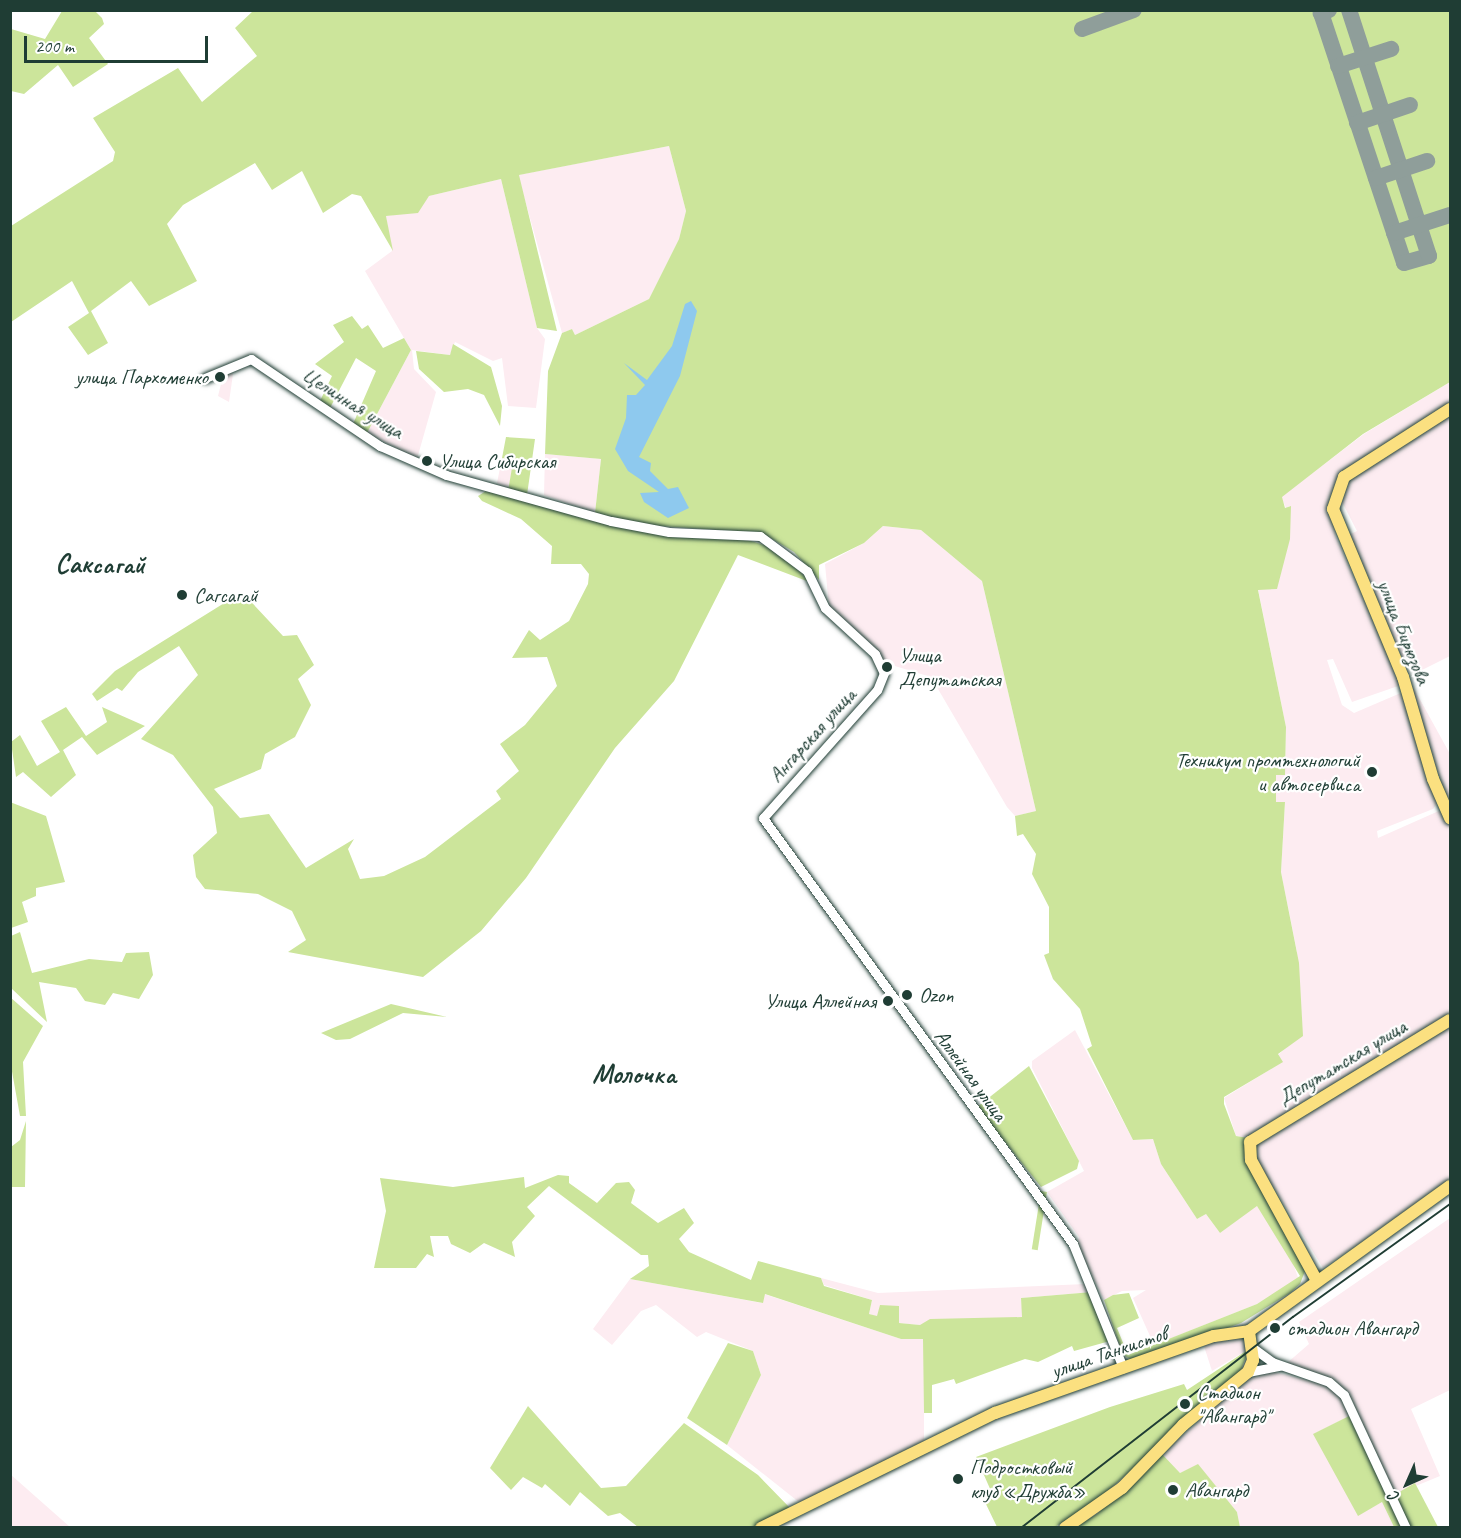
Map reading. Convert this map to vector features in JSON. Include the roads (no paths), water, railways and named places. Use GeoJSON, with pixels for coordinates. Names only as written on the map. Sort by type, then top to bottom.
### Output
{"type":"FeatureCollection","features":[{"type":"Feature","properties":{"kind":"main road","name":"улица Бирюзова"},"geometry":{"type":"LineString","coordinates":[[1450,409],[1357,468],[1337,487],[1335,522],[1403,677],[1433,779],[1450,818]]}},
{"type":"Feature","properties":{"kind":"main road","name":"Депутатская улица"},"geometry":{"type":"LineString","coordinates":[[1317,1281],[1251,1161],[1248,1147],[1254,1137],[1450,1020]]}},
{"type":"Feature","properties":{"kind":"main road"},"geometry":{"type":"LineString","coordinates":[[1065,1527],[1122,1488],[1183,1425],[1248,1372],[1253,1348],[1249,1332],[1450,1186]]}},
{"type":"Feature","properties":{"kind":"main road","name":"улица Танкистов"},"geometry":{"type":"LineString","coordinates":[[761,1527],[961,1427],[1214,1336],[1249,1332]]}},
{"type":"Feature","properties":{"kind":"street","name":"Целинная улица"},"geometry":{"type":"LineString","coordinates":[[205,378],[244,359],[260,364],[380,446],[446,476],[539,502],[669,532],[737,532],[776,543],[807,571],[825,608],[875,654],[884,673]]}},
{"type":"Feature","properties":{"kind":"street","name":"Ангарская улица"},"geometry":{"type":"LineString","coordinates":[[763,818],[877,690],[884,673]]}},
{"type":"Feature","properties":{"kind":"street","name":"Аллейная улица"},"geometry":{"type":"LineString","coordinates":[[763,818],[1073,1244],[1123,1368]]}},
{"type":"Feature","properties":{"kind":"street"},"geometry":{"type":"LineString","coordinates":[[1253,1348],[1284,1366],[1320,1378],[1344,1395],[1406,1527]]}},
{"type":"Feature","properties":{"kind":"street"},"geometry":{"type":"LineString","coordinates":[[1248,1372],[1284,1366]]}},
{"type":"Feature","properties":{"kind":"water"},"geometry":{"type":"Polygon","coordinates":[[[691,301],[697,311],[680,376],[639,457],[651,463],[650,471],[668,489],[678,487],[689,508],[668,518],[644,502],[640,493],[659,492],[628,471],[615,449],[626,418],[627,395],[636,395],[645,385],[624,363],[647,380],[672,346],[685,304],[691,301]]]}},
{"type":"Feature","properties":{"kind":"tram line"},"geometry":{"type":"LineString","coordinates":[[1021,1528],[1293,1317],[1450,1204]]}},
{"type":"Feature","properties":{"kind":"place","name":"улица Пархоменко"},"geometry":{"type":"Point","coordinates":[220,377]}},
{"type":"Feature","properties":{"kind":"place","name":"Улица Сибирская"},"geometry":{"type":"Point","coordinates":[427,461]}},
{"type":"Feature","properties":{"kind":"place","name":"Сагсагай"},"geometry":{"type":"Point","coordinates":[182,595]}},
{"type":"Feature","properties":{"kind":"place","name":"Улица Депутатская"},"geometry":{"type":"Point","coordinates":[887,667]}},
{"type":"Feature","properties":{"kind":"place","name":"Техникум промтехнологий и автосервиса"},"geometry":{"type":"Point","coordinates":[1372,772]}},
{"type":"Feature","properties":{"kind":"place","name":"Ozon"},"geometry":{"type":"Point","coordinates":[907,995]}},
{"type":"Feature","properties":{"kind":"place","name":"Улица Аллейная"},"geometry":{"type":"Point","coordinates":[888,1001]}},
{"type":"Feature","properties":{"kind":"place","name":"стадион Авангард"},"geometry":{"type":"Point","coordinates":[1275,1328]}},
{"type":"Feature","properties":{"kind":"place","name":"Стадион \"Авангард\""},"geometry":{"type":"Point","coordinates":[1185,1404]}},
{"type":"Feature","properties":{"kind":"place","name":"Подростковый клуб «Дружба»"},"geometry":{"type":"Point","coordinates":[958,1479]}},
{"type":"Feature","properties":{"kind":"place","name":"Авангард"},"geometry":{"type":"Point","coordinates":[1173,1490]}},
{"type":"Feature","properties":{"kind":"district","name":"Саксагай"},"geometry":{"type":"Point","coordinates":[100,565]}},
{"type":"Feature","properties":{"kind":"district","name":"Молочка"},"geometry":{"type":"Point","coordinates":[634,1075]}}]}
